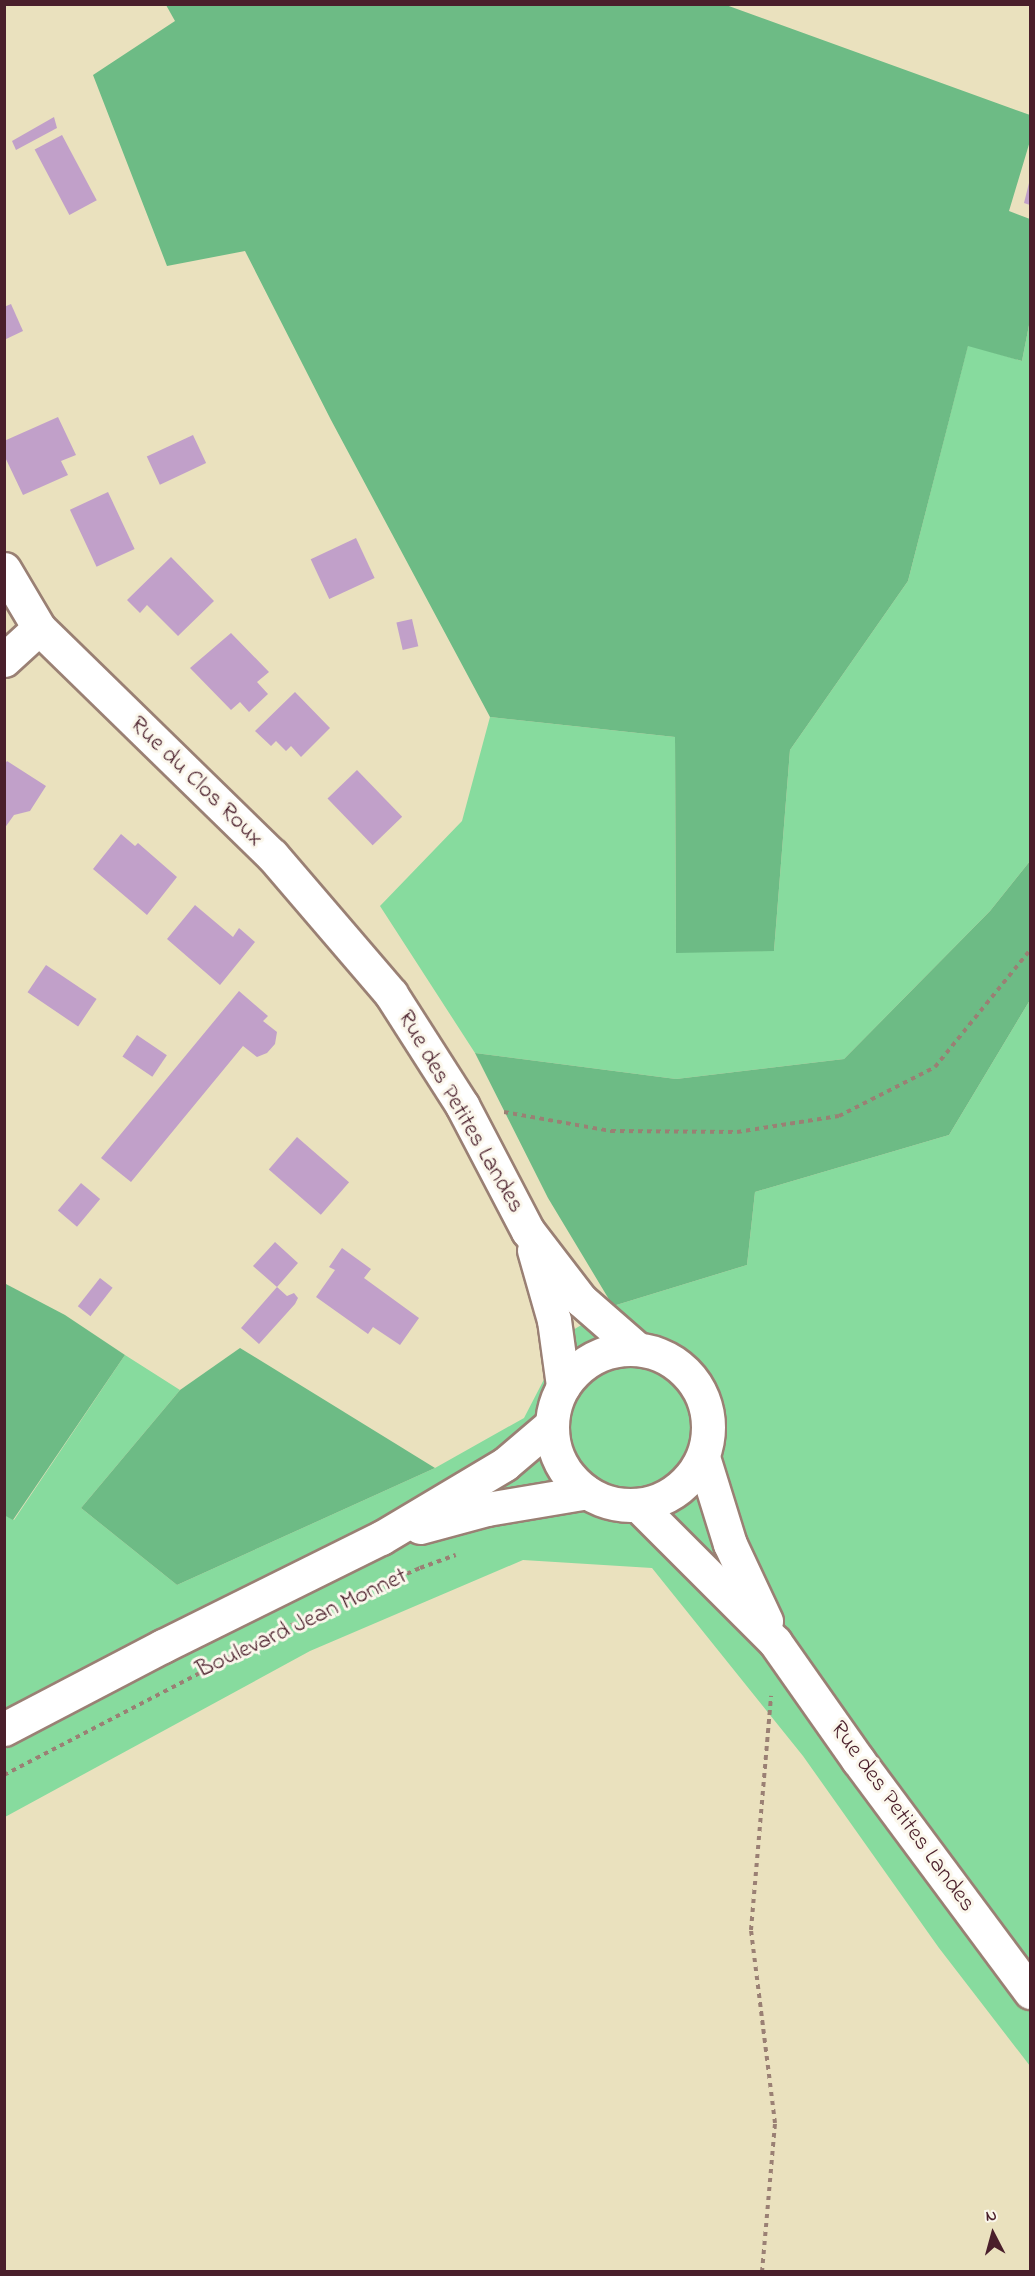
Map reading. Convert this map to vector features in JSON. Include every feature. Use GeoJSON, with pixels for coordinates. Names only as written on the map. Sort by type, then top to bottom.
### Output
{"type":"FeatureCollection","features":[{"type":"Feature","properties":{"kind":"main road","name":"Rue du Clos Roux"},"geometry":{"type":"LineString","coordinates":[[4,569],[39,628],[272,855],[391,994]]}},
{"type":"Feature","properties":{"kind":"main road"},"geometry":{"type":"LineString","coordinates":[[4,660],[39,628]]}},
{"type":"Feature","properties":{"kind":"main road","name":"Rue des Petites Landes"},"geometry":{"type":"LineString","coordinates":[[391,994],[462,1105],[528,1231],[581,1300],[636,1348]]}},
{"type":"Feature","properties":{"kind":"main road","name":"Rue des Petites Landes"},"geometry":{"type":"LineString","coordinates":[[528,1231],[554,1320],[563,1386]]}},
{"type":"Feature","properties":{"kind":"main road"},"geometry":{"type":"LineString","coordinates":[[636,1348],[671,1359],[697,1385],[705,1402],[709,1420],[703,1457],[692,1475],[677,1489],[658,1500],[638,1505],[609,1502],[587,1492],[568,1475],[555,1451],[551,1425],[555,1405],[563,1386],[576,1369],[594,1357],[614,1350],[636,1348]]}},
{"type":"Feature","properties":{"kind":"main road","name":"Boulevard Jean Monnet"},"geometry":{"type":"LineString","coordinates":[[4,1729],[163,1646],[381,1538],[505,1464],[551,1425]]}},
{"type":"Feature","properties":{"kind":"main road","name":"Rue des Petites Landes"},"geometry":{"type":"LineString","coordinates":[[703,1457],[730,1544],[775,1642]]}},
{"type":"Feature","properties":{"kind":"main road","name":"Boulevard Jean Monnet"},"geometry":{"type":"LineString","coordinates":[[381,1538],[487,1509],[587,1492]]}},
{"type":"Feature","properties":{"kind":"main road","name":"Rue des Petites Landes"},"geometry":{"type":"LineString","coordinates":[[638,1505],[775,1642],[858,1760],[1030,1992]]}},
{"type":"Feature","properties":{"kind":"path"},"geometry":{"type":"LineString","coordinates":[[462,1105],[611,1131],[736,1132],[839,1116],[935,1067],[1030,950]]}},
{"type":"Feature","properties":{"kind":"path","name":"Boulevard Jean Monnet"},"geometry":{"type":"LineString","coordinates":[[4,1775],[308,1617],[420,1568],[460,1554]]}},
{"type":"Feature","properties":{"kind":"path"},"geometry":{"type":"LineString","coordinates":[[762,2271],[775,2123],[751,1930],[775,1642]]}},
{"type":"Feature","properties":{"kind":"green space"},"geometry":{"type":"Polygon","coordinates":[[[166,5],[726,5],[1030,115],[1030,141],[1009,211],[1030,219],[1030,320],[1022,361],[968,346],[908,581],[790,750],[774,951],[676,953],[675,737],[490,717],[331,420],[245,251],[167,266],[93,75],[175,21],[166,5]]]}},
{"type":"Feature","properties":{"kind":"green space"},"geometry":{"type":"Polygon","coordinates":[[[1030,320],[1030,861],[990,911],[844,1059],[676,1079],[475,1053],[380,906],[462,821],[490,717],[675,737],[676,952],[774,951],[790,750],[908,581],[968,345],[1022,361],[1030,320]]]}},
{"type":"Feature","properties":{"kind":"green space"},"geometry":{"type":"Polygon","coordinates":[[[1030,861],[1030,1000],[949,1135],[755,1192],[747,1265],[613,1306],[548,1198],[475,1053],[676,1079],[844,1059],[990,911],[1030,861]]]}},
{"type":"Feature","properties":{"kind":"green space"},"geometry":{"type":"Polygon","coordinates":[[[1030,1000],[1030,2066],[939,1948],[803,1756],[652,1568],[523,1560],[310,1651],[5,1817],[5,1515],[14,1520],[125,1355],[180,1390],[81,1508],[177,1585],[435,1468],[524,1418],[568,1333],[613,1306],[747,1265],[755,1192],[949,1135],[1030,1000]]]}},
{"type":"Feature","properties":{"kind":"green space"},"geometry":{"type":"Polygon","coordinates":[[[4,1283],[65,1315],[125,1355],[13,1520],[4,1515],[4,1283]]]}},
{"type":"Feature","properties":{"kind":"green space"},"geometry":{"type":"Polygon","coordinates":[[[240,1348],[435,1468],[177,1585],[81,1508],[180,1390],[240,1348]]]}},
{"type":"Feature","properties":{"kind":"building"},"geometry":{"type":"Polygon","coordinates":[[[54,117],[57,128],[16,150],[12,141],[54,117]]]}},
{"type":"Feature","properties":{"kind":"building"},"geometry":{"type":"Polygon","coordinates":[[[62,135],[97,200],[69,215],[35,150],[62,135]]]}},
{"type":"Feature","properties":{"kind":"building"},"geometry":{"type":"Polygon","coordinates":[[[1030,179],[1030,205],[1024,203],[1030,179]]]}},
{"type":"Feature","properties":{"kind":"building"},"geometry":{"type":"Polygon","coordinates":[[[11,304],[23,331],[4,340],[4,307],[11,304]]]}},
{"type":"Feature","properties":{"kind":"building"},"geometry":{"type":"Polygon","coordinates":[[[58,417],[76,455],[61,461],[68,475],[23,495],[4,455],[4,441],[58,417]]]}},
{"type":"Feature","properties":{"kind":"building"},"geometry":{"type":"Polygon","coordinates":[[[193,435],[206,463],[160,485],[147,457],[193,435]]]}},
{"type":"Feature","properties":{"kind":"building"},"geometry":{"type":"Polygon","coordinates":[[[108,492],[135,549],[97,567],[70,510],[108,492]]]}},
{"type":"Feature","properties":{"kind":"building"},"geometry":{"type":"Polygon","coordinates":[[[356,538],[375,578],[329,599],[311,559],[356,538]]]}},
{"type":"Feature","properties":{"kind":"building"},"geometry":{"type":"Polygon","coordinates":[[[171,557],[214,601],[178,636],[147,605],[140,613],[127,600],[171,557]]]}},
{"type":"Feature","properties":{"kind":"building"},"geometry":{"type":"Polygon","coordinates":[[[412,619],[418,646],[403,650],[396,623],[412,619]]]}},
{"type":"Feature","properties":{"kind":"building"},"geometry":{"type":"Polygon","coordinates":[[[231,633],[269,672],[257,682],[268,694],[249,712],[240,702],[231,710],[190,668],[231,633]]]}},
{"type":"Feature","properties":{"kind":"building"},"geometry":{"type":"Polygon","coordinates":[[[295,692],[330,728],[301,757],[291,746],[286,751],[276,741],[271,746],[255,731],[295,692]]]}},
{"type":"Feature","properties":{"kind":"building"},"geometry":{"type":"Polygon","coordinates":[[[7,761],[46,786],[30,811],[14,815],[4,829],[4,765],[7,761]]]}},
{"type":"Feature","properties":{"kind":"building"},"geometry":{"type":"Polygon","coordinates":[[[357,770],[402,817],[373,845],[328,798],[357,770]]]}},
{"type":"Feature","properties":{"kind":"building"},"geometry":{"type":"Polygon","coordinates":[[[121,834],[135,846],[138,843],[177,877],[147,915],[93,869],[121,834]]]}},
{"type":"Feature","properties":{"kind":"building"},"geometry":{"type":"Polygon","coordinates":[[[195,905],[233,937],[239,928],[255,942],[220,985],[167,939],[195,905]]]}},
{"type":"Feature","properties":{"kind":"building"},"geometry":{"type":"Polygon","coordinates":[[[46,965],[97,999],[78,1026],[28,992],[46,965]]]}},
{"type":"Feature","properties":{"kind":"building"},"geometry":{"type":"Polygon","coordinates":[[[239,991],[268,1016],[263,1021],[277,1032],[275,1044],[267,1053],[257,1057],[243,1046],[131,1182],[101,1158],[239,991]]]}},
{"type":"Feature","properties":{"kind":"building"},"geometry":{"type":"Polygon","coordinates":[[[137,1035],[167,1055],[152,1077],[122,1057],[137,1035]]]}},
{"type":"Feature","properties":{"kind":"building"},"geometry":{"type":"Polygon","coordinates":[[[297,1137],[349,1182],[321,1215],[269,1169],[297,1137]]]}},
{"type":"Feature","properties":{"kind":"building"},"geometry":{"type":"Polygon","coordinates":[[[81,1183],[100,1199],[77,1227],[58,1211],[81,1183]]]}},
{"type":"Feature","properties":{"kind":"building"},"geometry":{"type":"Polygon","coordinates":[[[275,1242],[298,1263],[277,1287],[253,1266],[275,1242]]]}},
{"type":"Feature","properties":{"kind":"building"},"geometry":{"type":"Polygon","coordinates":[[[342,1248],[371,1269],[364,1278],[419,1318],[400,1345],[373,1327],[368,1334],[316,1297],[335,1270],[329,1267],[342,1248]]]}},
{"type":"Feature","properties":{"kind":"building"},"geometry":{"type":"Polygon","coordinates":[[[100,1278],[113,1288],[90,1316],[78,1306],[100,1278]]]}},
{"type":"Feature","properties":{"kind":"building"},"geometry":{"type":"Polygon","coordinates":[[[277,1287],[287,1296],[294,1293],[298,1298],[259,1344],[241,1328],[277,1287]]]}}]}
